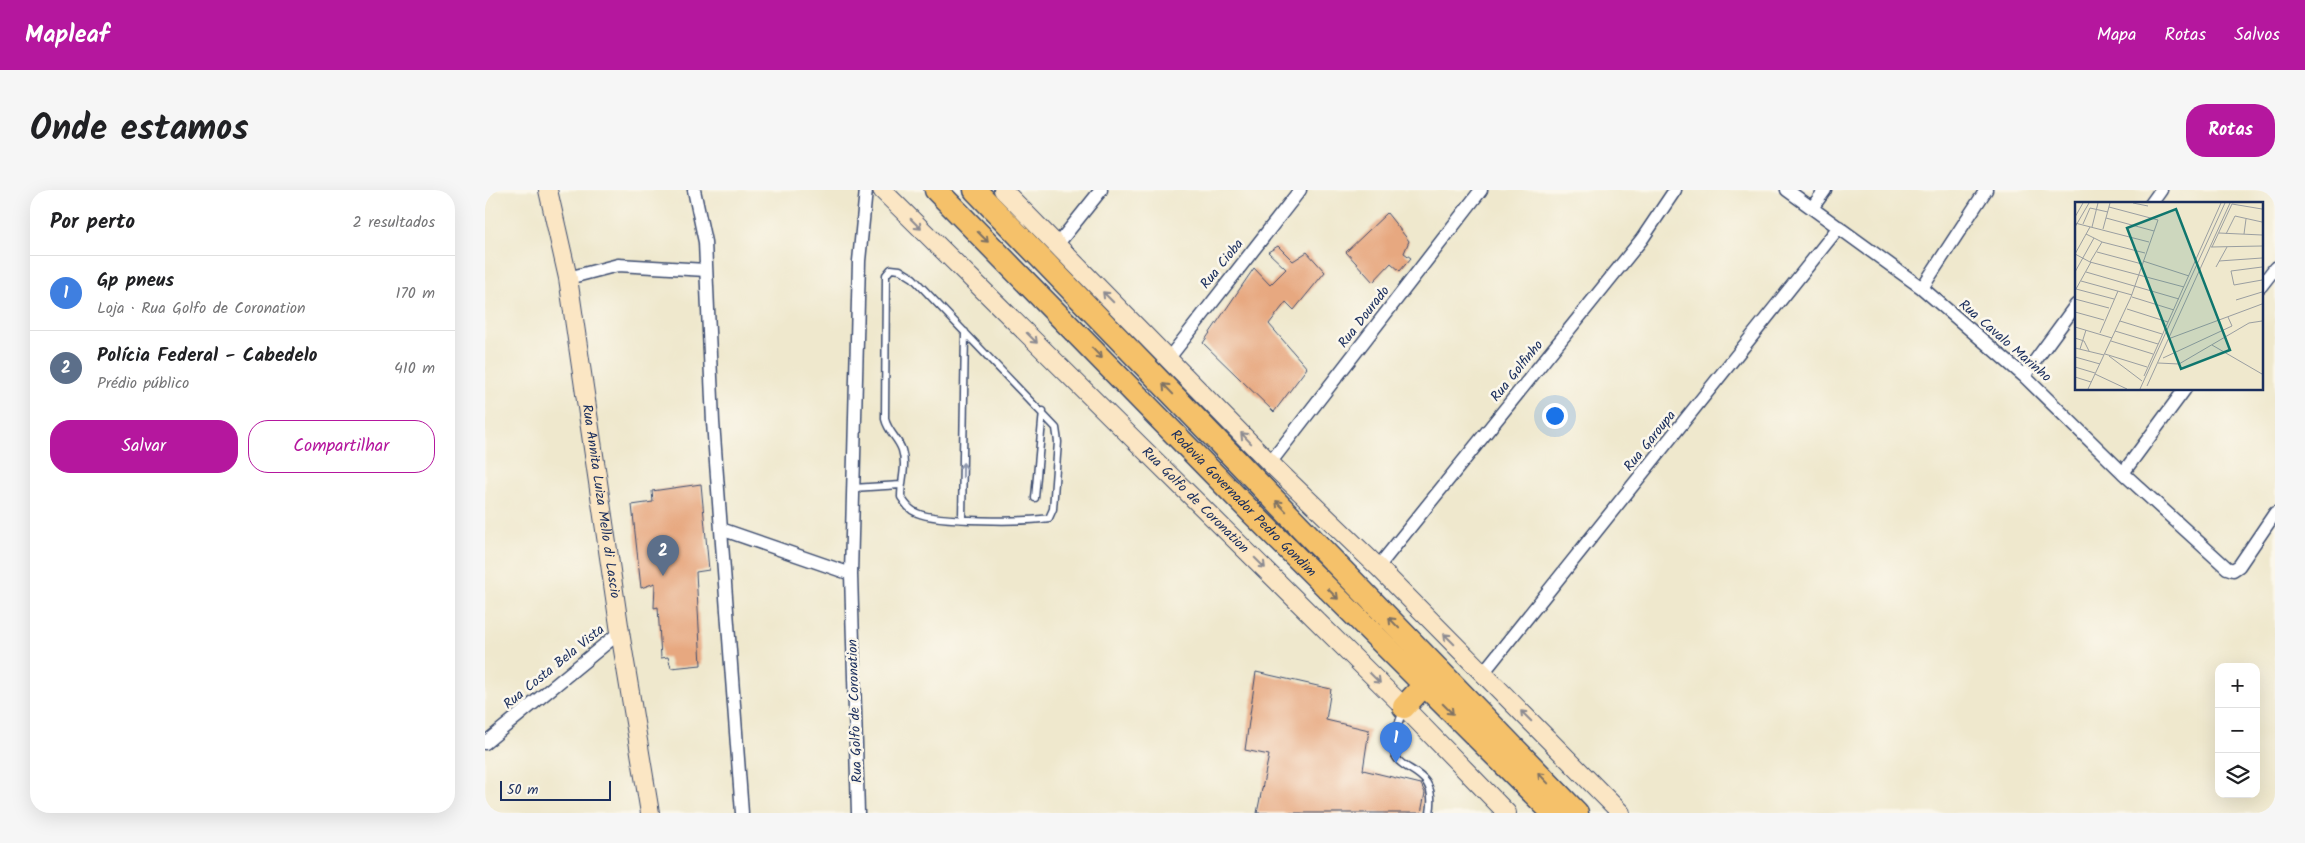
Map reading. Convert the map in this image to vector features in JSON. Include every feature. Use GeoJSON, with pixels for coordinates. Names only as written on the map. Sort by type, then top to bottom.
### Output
{"type":"FeatureCollection","features":[{"type":"Feature","properties":{"kind":"highway","name":"Rodovia Governador Pedro Gondim"},"geometry":{"type":"LineString","coordinates":[[936,190],[1253,514],[1553,813]]}},
{"type":"Feature","properties":{"kind":"highway","name":"Rodovia Governador Pedro Gondim"},"geometry":{"type":"LineString","coordinates":[[975,190],[1577,813]]}},
{"type":"Feature","properties":{"kind":"highway"},"geometry":{"type":"LineString","coordinates":[[1404,706],[1424,685]]}},
{"type":"Feature","properties":{"kind":"street","name":"Rua Annita Luiza Mello di Lascio"},"geometry":{"type":"LineString","coordinates":[[548,190],[568,278],[620,632],[650,813]]}},
{"type":"Feature","properties":{"kind":"street"},"geometry":{"type":"LineString","coordinates":[[694,190],[705,242],[713,422],[742,813]]}},
{"type":"Feature","properties":{"kind":"street","name":"Rua Golfo de Coronation"},"geometry":{"type":"LineString","coordinates":[[858,813],[851,574],[859,261],[866,190]]}},
{"type":"Feature","properties":{"kind":"street","name":"Rua Golfo de Coronation"},"geometry":{"type":"LineString","coordinates":[[882,190],[1404,706],[1507,813]]}},
{"type":"Feature","properties":{"kind":"street"},"geometry":{"type":"LineString","coordinates":[[1003,190],[1270,463],[1378,567],[1621,813]]}},
{"type":"Feature","properties":{"kind":"street"},"geometry":{"type":"LineString","coordinates":[[1057,245],[1101,190]]}},
{"type":"Feature","properties":{"kind":"street","name":"Rua Cioba"},"geometry":{"type":"LineString","coordinates":[[1169,358],[1300,190]]}},
{"type":"Feature","properties":{"kind":"street","name":"Rua Dourado"},"geometry":{"type":"LineString","coordinates":[[1270,463],[1481,190]]}},
{"type":"Feature","properties":{"kind":"street","name":"Rua Golfinho"},"geometry":{"type":"LineString","coordinates":[[1378,567],[1642,239],[1675,190]]}},
{"type":"Feature","properties":{"kind":"street","name":"Rua Cavalo Marinho"},"geometry":{"type":"LineString","coordinates":[[1787,190],[1922,288],[2024,376],[2123,473],[2221,564],[2233,570],[2239,566],[2275,512]]}},
{"type":"Feature","properties":{"kind":"street"},"geometry":{"type":"LineString","coordinates":[[1812,208],[1825,190]]}},
{"type":"Feature","properties":{"kind":"street"},"geometry":{"type":"LineString","coordinates":[[1922,288],[1986,190]]}},
{"type":"Feature","properties":{"kind":"street"},"geometry":{"type":"LineString","coordinates":[[2152,202],[2161,190]]}},
{"type":"Feature","properties":{"kind":"street","name":"Rua Garoupa"},"geometry":{"type":"LineString","coordinates":[[1483,673],[1839,227]]}},
{"type":"Feature","properties":{"kind":"street"},"geometry":{"type":"LineString","coordinates":[[568,278],[618,265],[706,270]]}},
{"type":"Feature","properties":{"kind":"street"},"geometry":{"type":"LineString","coordinates":[[2263,283],[2275,268]]}},
{"type":"Feature","properties":{"kind":"street"},"geometry":{"type":"LineString","coordinates":[[2024,376],[2075,306]]}},
{"type":"Feature","properties":{"kind":"street"},"geometry":{"type":"LineString","coordinates":[[2123,473],[2184,390]]}},
{"type":"Feature","properties":{"kind":"street"},"geometry":{"type":"LineString","coordinates":[[721,529],[851,574]]}},
{"type":"Feature","properties":{"kind":"street","name":"Rua Costa Bela Vista"},"geometry":{"type":"LineString","coordinates":[[485,743],[620,632]]}},
{"type":"Feature","properties":{"kind":"lane"},"geometry":{"type":"LineString","coordinates":[[891,269],[900,270],[913,278],[1043,412],[1056,428],[1058,442],[1053,509],[1049,518],[937,519],[915,513],[901,497],[901,485],[905,466],[901,448],[887,428],[885,419],[887,275],[891,269]]}},
{"type":"Feature","properties":{"kind":"lane"},"geometry":{"type":"LineString","coordinates":[[962,519],[965,332]]}},
{"type":"Feature","properties":{"kind":"lane"},"geometry":{"type":"LineString","coordinates":[[1035,498],[1043,412]]}},
{"type":"Feature","properties":{"kind":"lane"},"geometry":{"type":"LineString","coordinates":[[853,488],[901,485]]}},
{"type":"Feature","properties":{"kind":"lane"},"geometry":{"type":"LineString","coordinates":[[1404,706],[1393,747],[1396,758],[1425,780],[1431,791],[1430,813]]}},
{"type":"Feature","properties":{"kind":"building"},"geometry":{"type":"Polygon","coordinates":[[[1387,213],[1409,241],[1404,253],[1411,258],[1400,271],[1391,263],[1373,282],[1346,252],[1387,213]]]}},
{"type":"Feature","properties":{"kind":"building"},"geometry":{"type":"Polygon","coordinates":[[[1278,246],[1293,261],[1307,252],[1325,272],[1294,310],[1286,302],[1269,324],[1307,368],[1274,412],[1203,343],[1254,268],[1270,285],[1286,269],[1268,252],[1278,246]]]}},
{"type":"Feature","properties":{"kind":"building"},"geometry":{"type":"Polygon","coordinates":[[[701,484],[709,570],[696,572],[701,665],[671,668],[668,657],[661,658],[658,607],[654,608],[655,583],[641,588],[632,505],[653,502],[652,491],[701,484]]]}},
{"type":"Feature","properties":{"kind":"building"},"geometry":{"type":"Polygon","coordinates":[[[1256,672],[1331,689],[1326,720],[1369,730],[1363,770],[1421,784],[1425,793],[1421,813],[1257,813],[1269,755],[1245,750],[1256,672]]]}},
{"type":"Feature","properties":{"kind":"place","name":"Polícia Federal - Cabedelo"},"geometry":{"type":"Point","coordinates":[663,576]}},
{"type":"Feature","properties":{"kind":"place","name":"Gp pneus"},"geometry":{"type":"Point","coordinates":[1396,763]}}]}
